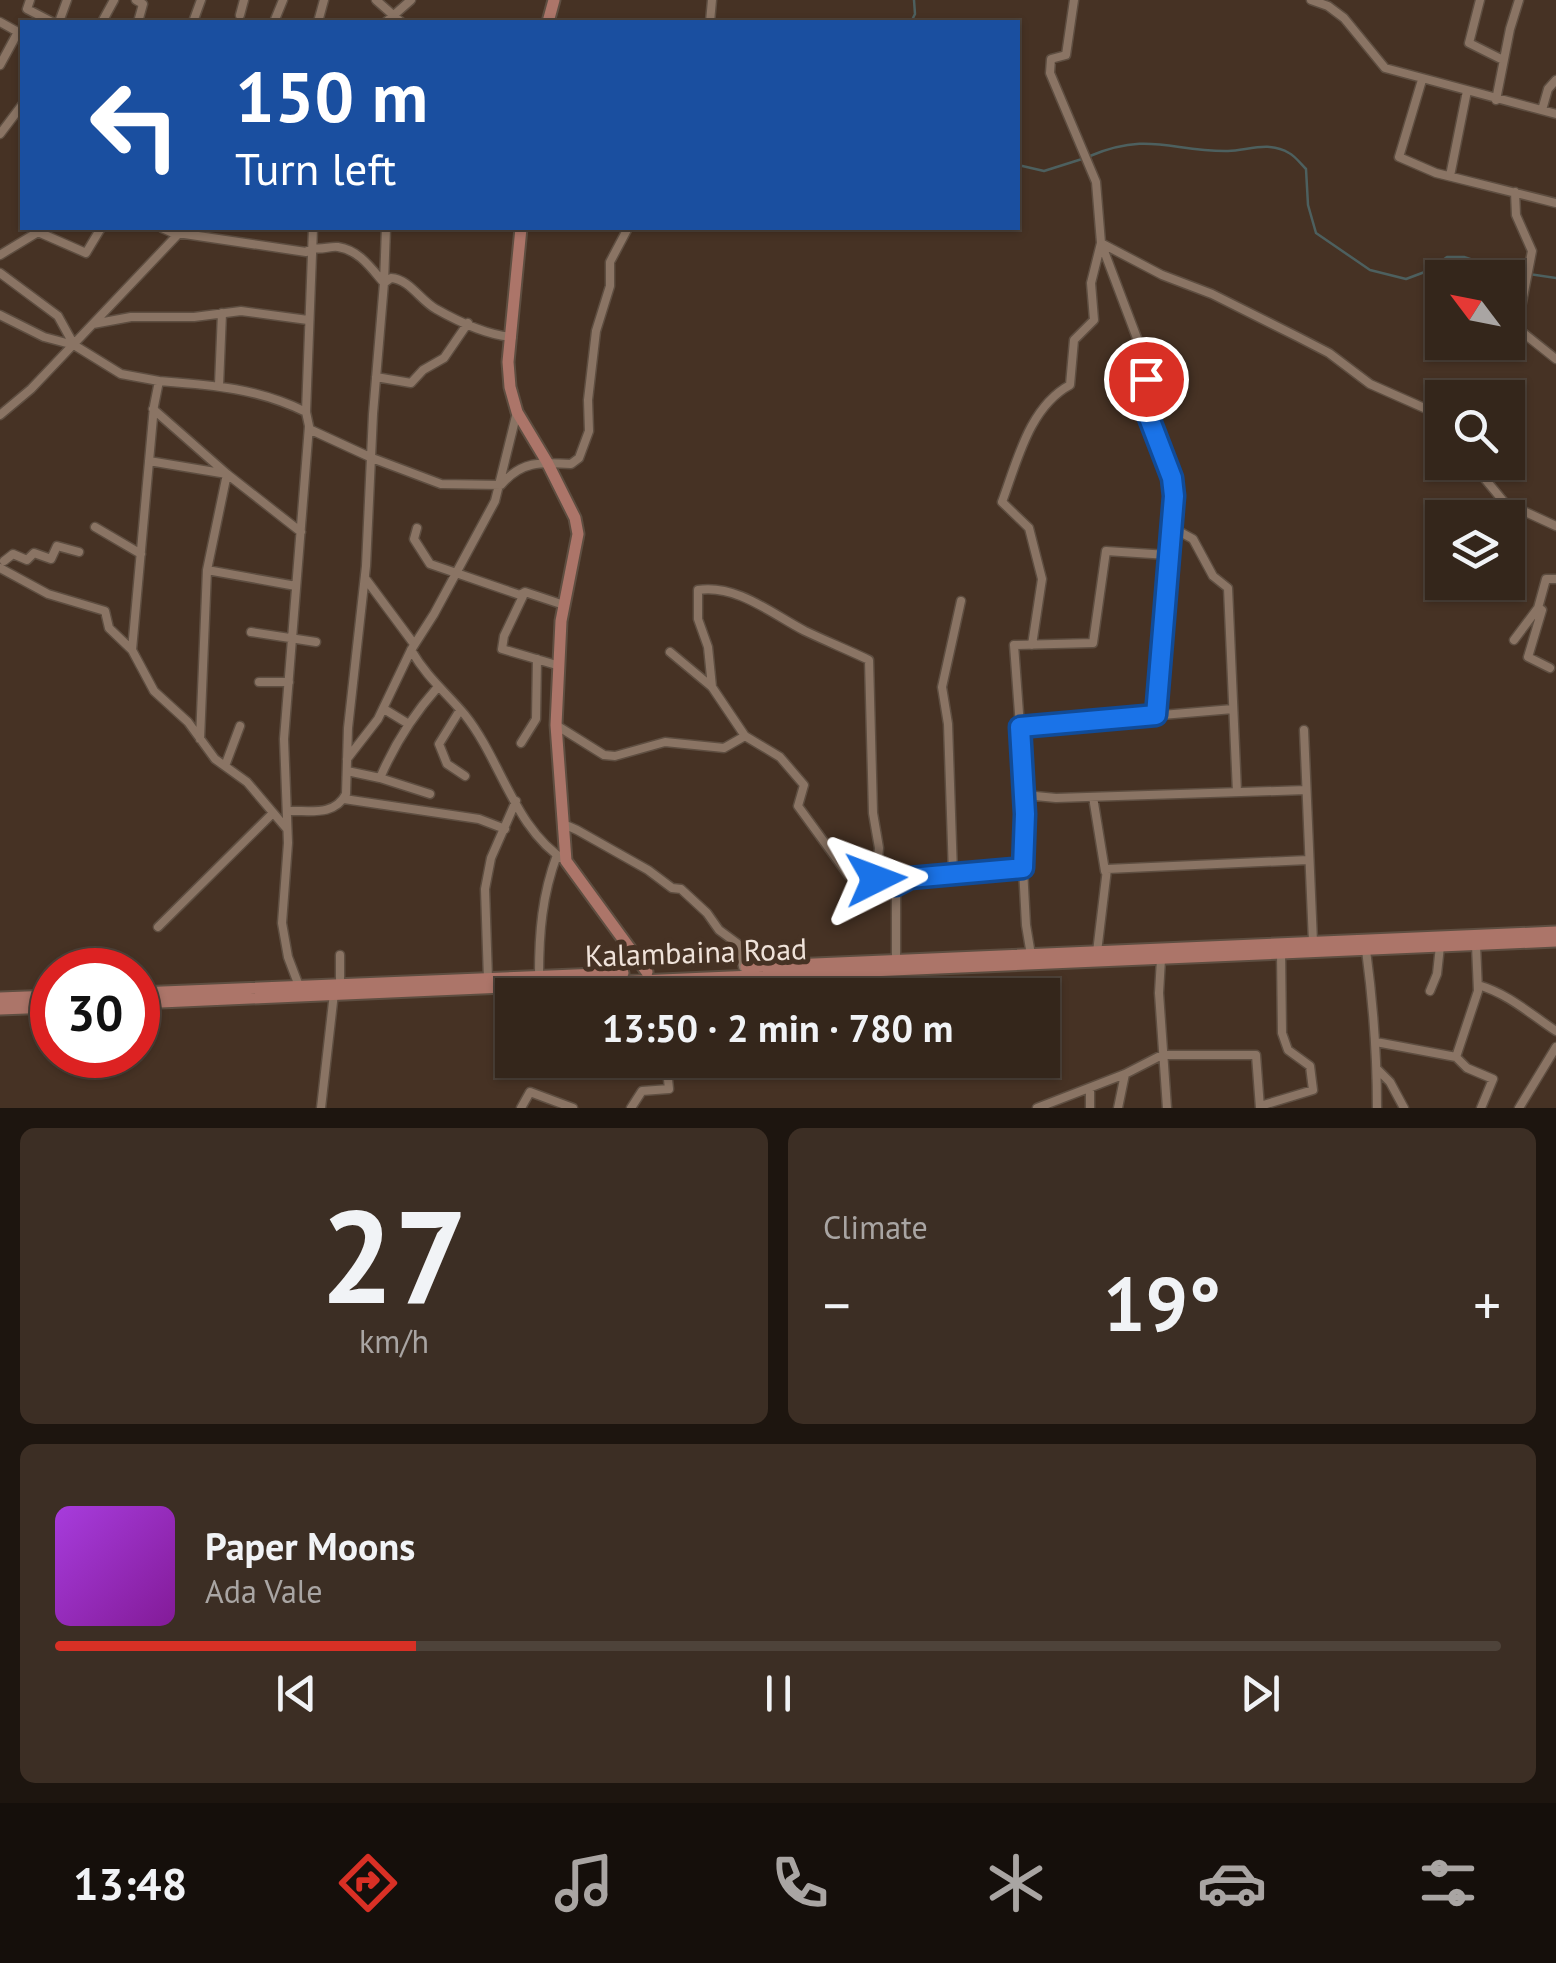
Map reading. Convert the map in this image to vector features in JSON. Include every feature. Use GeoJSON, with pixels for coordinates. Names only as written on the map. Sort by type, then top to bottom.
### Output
{"type":"FeatureCollection","features":[{"type":"Feature","properties":{"kind":"main road"},"geometry":{"type":"LineString","coordinates":[[521,230],[508,376],[517,412],[547,462],[575,518],[578,534],[564,605],[556,726],[562,858],[649,978]]}},
{"type":"Feature","properties":{"kind":"main road"},"geometry":{"type":"LineString","coordinates":[[672,978],[742,968],[1556,932]]}},
{"type":"Feature","properties":{"kind":"main road","name":"Kalambaina Road"},"geometry":{"type":"LineString","coordinates":[[721,978],[1556,941]]}},
{"type":"Feature","properties":{"kind":"main road"},"geometry":{"type":"LineString","coordinates":[[160,992],[298,986],[336,989],[539,976],[584,978]]}},
{"type":"Feature","properties":{"kind":"main road","name":"Kalambaina Road"},"geometry":{"type":"LineString","coordinates":[[160,1001],[336,989],[495,985]]}},
{"type":"Feature","properties":{"kind":"main road"},"geometry":{"type":"LineString","coordinates":[[0,998],[30,997]]}},
{"type":"Feature","properties":{"kind":"main road"},"geometry":{"type":"LineString","coordinates":[[0,1009],[30,1008]]}},
{"type":"Feature","properties":{"kind":"street"},"geometry":{"type":"LineString","coordinates":[[30,0],[27,9],[51,20]]}},
{"type":"Feature","properties":{"kind":"street"},"geometry":{"type":"LineString","coordinates":[[240,15],[244,0]]}},
{"type":"Feature","properties":{"kind":"street"},"geometry":{"type":"LineString","coordinates":[[376,0],[392,20]]}},
{"type":"Feature","properties":{"kind":"street"},"geometry":{"type":"LineString","coordinates":[[394,20],[411,0]]}},
{"type":"Feature","properties":{"kind":"street"},"geometry":{"type":"LineString","coordinates":[[1074,0],[1066,55],[1051,58],[1050,73],[1096,182],[1102,244],[1140,346],[1146,410],[1172,478],[1174,496],[1156,715]]}},
{"type":"Feature","properties":{"kind":"street"},"geometry":{"type":"LineString","coordinates":[[1311,0],[1344,18],[1384,68],[1556,114]]}},
{"type":"Feature","properties":{"kind":"street"},"geometry":{"type":"LineString","coordinates":[[1480,0],[1468,43],[1503,60]]}},
{"type":"Feature","properties":{"kind":"street"},"geometry":{"type":"LineString","coordinates":[[1496,100],[1519,0]]}},
{"type":"Feature","properties":{"kind":"street"},"geometry":{"type":"LineString","coordinates":[[0,22],[18,32],[1,61]]}},
{"type":"Feature","properties":{"kind":"street"},"geometry":{"type":"LineString","coordinates":[[1422,80],[1398,156],[1450,176],[1556,202]]}},
{"type":"Feature","properties":{"kind":"street"},"geometry":{"type":"LineString","coordinates":[[1542,110],[1548,88],[1556,80]]}},
{"type":"Feature","properties":{"kind":"street"},"geometry":{"type":"LineString","coordinates":[[1450,176],[1467,91]]}},
{"type":"Feature","properties":{"kind":"street"},"geometry":{"type":"LineString","coordinates":[[0,134],[20,109]]}},
{"type":"Feature","properties":{"kind":"street"},"geometry":{"type":"LineString","coordinates":[[1516,192],[1516,215],[1532,252],[1518,328],[1556,359]]}},
{"type":"Feature","properties":{"kind":"street"},"geometry":{"type":"LineString","coordinates":[[0,255],[38,232],[86,253],[100,230]]}},
{"type":"Feature","properties":{"kind":"street"},"geometry":{"type":"LineString","coordinates":[[0,415],[74,345],[182,230],[306,252],[336,246],[354,252],[384,284]]}},
{"type":"Feature","properties":{"kind":"street"},"geometry":{"type":"LineString","coordinates":[[298,986],[282,923],[288,830],[284,738],[309,429],[306,412],[312,230]]}},
{"type":"Feature","properties":{"kind":"street"},"geometry":{"type":"LineString","coordinates":[[287,811],[330,810],[344,798],[365,578],[386,230]]}},
{"type":"Feature","properties":{"kind":"street"},"geometry":{"type":"LineString","coordinates":[[347,758],[384,709],[501,485],[515,468],[547,462],[571,464],[578,458],[589,431],[588,400],[596,331],[610,286],[610,262],[627,230]]}},
{"type":"Feature","properties":{"kind":"street"},"geometry":{"type":"LineString","coordinates":[[1102,244],[1162,276],[1212,294],[1298,337],[1370,384],[1425,409]]}},
{"type":"Feature","properties":{"kind":"street"},"geometry":{"type":"LineString","coordinates":[[1032,645],[1042,580],[1030,528],[1002,502],[1028,432],[1058,391],[1070,385],[1074,340],[1094,320],[1091,283],[1102,244]]}},
{"type":"Feature","properties":{"kind":"street"},"geometry":{"type":"LineString","coordinates":[[0,273],[58,316],[74,345]]}},
{"type":"Feature","properties":{"kind":"street"},"geometry":{"type":"LineString","coordinates":[[384,284],[399,278],[434,308],[483,332],[512,337]]}},
{"type":"Feature","properties":{"kind":"street"},"geometry":{"type":"LineString","coordinates":[[93,324],[131,317],[194,317],[242,310],[308,320]]}},
{"type":"Feature","properties":{"kind":"street"},"geometry":{"type":"LineString","coordinates":[[219,385],[222,313]]}},
{"type":"Feature","properties":{"kind":"street"},"geometry":{"type":"LineString","coordinates":[[0,315],[44,337],[74,345],[120,374],[219,385],[274,396],[306,412]]}},
{"type":"Feature","properties":{"kind":"street"},"geometry":{"type":"LineString","coordinates":[[376,376],[411,383],[423,370],[444,358],[468,323]]}},
{"type":"Feature","properties":{"kind":"street"},"geometry":{"type":"LineString","coordinates":[[132,650],[153,409],[159,381]]}},
{"type":"Feature","properties":{"kind":"street"},"geometry":{"type":"LineString","coordinates":[[153,409],[301,532]]}},
{"type":"Feature","properties":{"kind":"street"},"geometry":{"type":"LineString","coordinates":[[501,485],[517,412]]}},
{"type":"Feature","properties":{"kind":"street"},"geometry":{"type":"LineString","coordinates":[[309,429],[441,484],[501,485]]}},
{"type":"Feature","properties":{"kind":"street"},"geometry":{"type":"LineString","coordinates":[[149,462],[227,474]]}},
{"type":"Feature","properties":{"kind":"street"},"geometry":{"type":"LineString","coordinates":[[200,739],[207,570],[227,474]]}},
{"type":"Feature","properties":{"kind":"street"},"geometry":{"type":"LineString","coordinates":[[1486,480],[1504,502],[1556,526]]}},
{"type":"Feature","properties":{"kind":"street"},"geometry":{"type":"LineString","coordinates":[[95,527],[141,554]]}},
{"type":"Feature","properties":{"kind":"street"},"geometry":{"type":"LineString","coordinates":[[1170,527],[1192,539],[1212,576],[1228,588],[1237,792]]}},
{"type":"Feature","properties":{"kind":"street"},"geometry":{"type":"LineString","coordinates":[[418,528],[414,539],[430,564],[523,596]]}},
{"type":"Feature","properties":{"kind":"street"},"geometry":{"type":"LineString","coordinates":[[79,552],[58,546],[51,560],[34,553],[27,560],[13,554],[1,563],[48,594],[105,611],[110,628],[132,650],[154,691],[188,722],[215,759],[247,782],[288,830]]}},
{"type":"Feature","properties":{"kind":"street"},"geometry":{"type":"LineString","coordinates":[[1032,954],[1026,925],[1025,795],[1014,646],[1093,643],[1106,550],[1168,555]]}},
{"type":"Feature","properties":{"kind":"street"},"geometry":{"type":"LineString","coordinates":[[207,570],[296,586]]}},
{"type":"Feature","properties":{"kind":"street"},"geometry":{"type":"LineString","coordinates":[[365,578],[437,688],[460,710],[535,832],[562,858],[547,882],[539,930],[539,976]]}},
{"type":"Feature","properties":{"kind":"street"},"geometry":{"type":"LineString","coordinates":[[1514,640],[1538,608],[1546,579],[1556,579]]}},
{"type":"Feature","properties":{"kind":"street"},"geometry":{"type":"LineString","coordinates":[[712,687],[708,647],[698,619],[698,590],[715,587],[757,603],[870,660],[874,813],[879,848],[876,879]]}},
{"type":"Feature","properties":{"kind":"street"},"geometry":{"type":"LineString","coordinates":[[560,666],[502,648],[525,592],[564,605]]}},
{"type":"Feature","properties":{"kind":"street"},"geometry":{"type":"LineString","coordinates":[[953,874],[948,724],[942,687],[961,601]]}},
{"type":"Feature","properties":{"kind":"street"},"geometry":{"type":"LineString","coordinates":[[1538,608],[1542,610],[1528,657],[1550,668]]}},
{"type":"Feature","properties":{"kind":"street"},"geometry":{"type":"LineString","coordinates":[[252,632],[316,642]]}},
{"type":"Feature","properties":{"kind":"street"},"geometry":{"type":"LineString","coordinates":[[670,652],[712,687],[745,736],[780,758],[799,776],[804,786],[798,806],[849,876],[896,885],[910,878],[1023,868]]}},
{"type":"Feature","properties":{"kind":"street"},"geometry":{"type":"LineString","coordinates":[[521,743],[536,719],[537,658]]}},
{"type":"Feature","properties":{"kind":"street"},"geometry":{"type":"LineString","coordinates":[[260,682],[288,682]]}},
{"type":"Feature","properties":{"kind":"street"},"geometry":{"type":"LineString","coordinates":[[380,778],[407,723],[437,688]]}},
{"type":"Feature","properties":{"kind":"street"},"geometry":{"type":"LineString","coordinates":[[1020,727],[1234,708]]}},
{"type":"Feature","properties":{"kind":"street"},"geometry":{"type":"LineString","coordinates":[[384,709],[407,723]]}},
{"type":"Feature","properties":{"kind":"street"},"geometry":{"type":"LineString","coordinates":[[460,710],[440,744],[447,764],[465,776]]}},
{"type":"Feature","properties":{"kind":"street"},"geometry":{"type":"LineString","coordinates":[[225,766],[240,726]]}},
{"type":"Feature","properties":{"kind":"street"},"geometry":{"type":"LineString","coordinates":[[556,726],[604,755],[615,756],[664,742],[724,748],[745,736]]}},
{"type":"Feature","properties":{"kind":"street"},"geometry":{"type":"LineString","coordinates":[[1304,730],[1314,942]]}},
{"type":"Feature","properties":{"kind":"street"},"geometry":{"type":"LineString","coordinates":[[347,771],[430,794]]}},
{"type":"Feature","properties":{"kind":"street"},"geometry":{"type":"LineString","coordinates":[[1025,795],[1093,797],[1306,790]]}},
{"type":"Feature","properties":{"kind":"street"},"geometry":{"type":"LineString","coordinates":[[1093,797],[1105,873],[1097,952]]}},
{"type":"Feature","properties":{"kind":"street"},"geometry":{"type":"LineString","coordinates":[[344,798],[479,819],[505,829]]}},
{"type":"Feature","properties":{"kind":"street"},"geometry":{"type":"LineString","coordinates":[[488,979],[485,889],[491,858],[516,801]]}},
{"type":"Feature","properties":{"kind":"street"},"geometry":{"type":"LineString","coordinates":[[158,927],[273,812]]}},
{"type":"Feature","properties":{"kind":"street"},"geometry":{"type":"LineString","coordinates":[[562,828],[577,830],[693,898],[719,930],[738,944],[742,968]]}},
{"type":"Feature","properties":{"kind":"street"},"geometry":{"type":"LineString","coordinates":[[1105,873],[1308,860]]}},
{"type":"Feature","properties":{"kind":"street"},"geometry":{"type":"LineString","coordinates":[[896,885],[896,960]]}},
{"type":"Feature","properties":{"kind":"street"},"geometry":{"type":"LineString","coordinates":[[1456,1057],[1478,985],[1476,945]]}},
{"type":"Feature","properties":{"kind":"street"},"geometry":{"type":"LineString","coordinates":[[1430,991],[1437,974],[1440,946]]}},
{"type":"Feature","properties":{"kind":"street"},"geometry":{"type":"LineString","coordinates":[[1366,950],[1376,1042],[1376,1108]]}},
{"type":"Feature","properties":{"kind":"street"},"geometry":{"type":"LineString","coordinates":[[1037,1108],[1126,1074],[1162,1054],[1256,1055],[1260,1107],[1312,1090],[1310,1066],[1288,1050],[1282,1033],[1282,953]]}},
{"type":"Feature","properties":{"kind":"street"},"geometry":{"type":"LineString","coordinates":[[322,1108],[340,955]]}},
{"type":"Feature","properties":{"kind":"street"},"geometry":{"type":"LineString","coordinates":[[1161,959],[1167,1108]]}},
{"type":"Feature","properties":{"kind":"street"},"geometry":{"type":"LineString","coordinates":[[1478,985],[1500,992],[1556,1031]]}},
{"type":"Feature","properties":{"kind":"street"},"geometry":{"type":"LineString","coordinates":[[1376,1042],[1456,1057],[1468,1068],[1492,1079],[1481,1108]]}},
{"type":"Feature","properties":{"kind":"street"},"geometry":{"type":"LineString","coordinates":[[1519,1108],[1556,1047]]}},
{"type":"Feature","properties":{"kind":"street"},"geometry":{"type":"LineString","coordinates":[[1377,1069],[1390,1082],[1404,1108]]}},
{"type":"Feature","properties":{"kind":"street"},"geometry":{"type":"LineString","coordinates":[[1118,1108],[1126,1074]]}},
{"type":"Feature","properties":{"kind":"street"},"geometry":{"type":"LineString","coordinates":[[632,1108],[642,1092],[669,1089],[668,1078]]}},
{"type":"Feature","properties":{"kind":"street"},"geometry":{"type":"LineString","coordinates":[[1090,1088],[1090,1108]]}},
{"type":"Feature","properties":{"kind":"street"},"geometry":{"type":"LineString","coordinates":[[521,1108],[530,1092],[574,1108]]}},
{"type":"Feature","properties":{"kind":"waterway"},"geometry":{"type":"LineString","coordinates":[[912,20],[914,0]]}},
{"type":"Feature","properties":{"kind":"waterway"},"geometry":{"type":"LineString","coordinates":[[1090,156],[1145,144],[1228,151],[1281,149],[1306,169],[1308,205],[1316,233],[1370,270],[1406,279],[1430,270],[1447,257],[1464,257],[1503,270],[1556,278]]}},
{"type":"Feature","properties":{"kind":"waterway"},"geometry":{"type":"LineString","coordinates":[[1020,165],[1044,171],[1082,159]]}},
{"type":"Feature","properties":{"kind":"route"},"geometry":{"type":"LineString","coordinates":[[876,879],[896,885],[910,878],[1023,868],[1025,814],[1020,727],[1156,715],[1174,496],[1172,478],[1146,410],[1146,379]]}}]}
